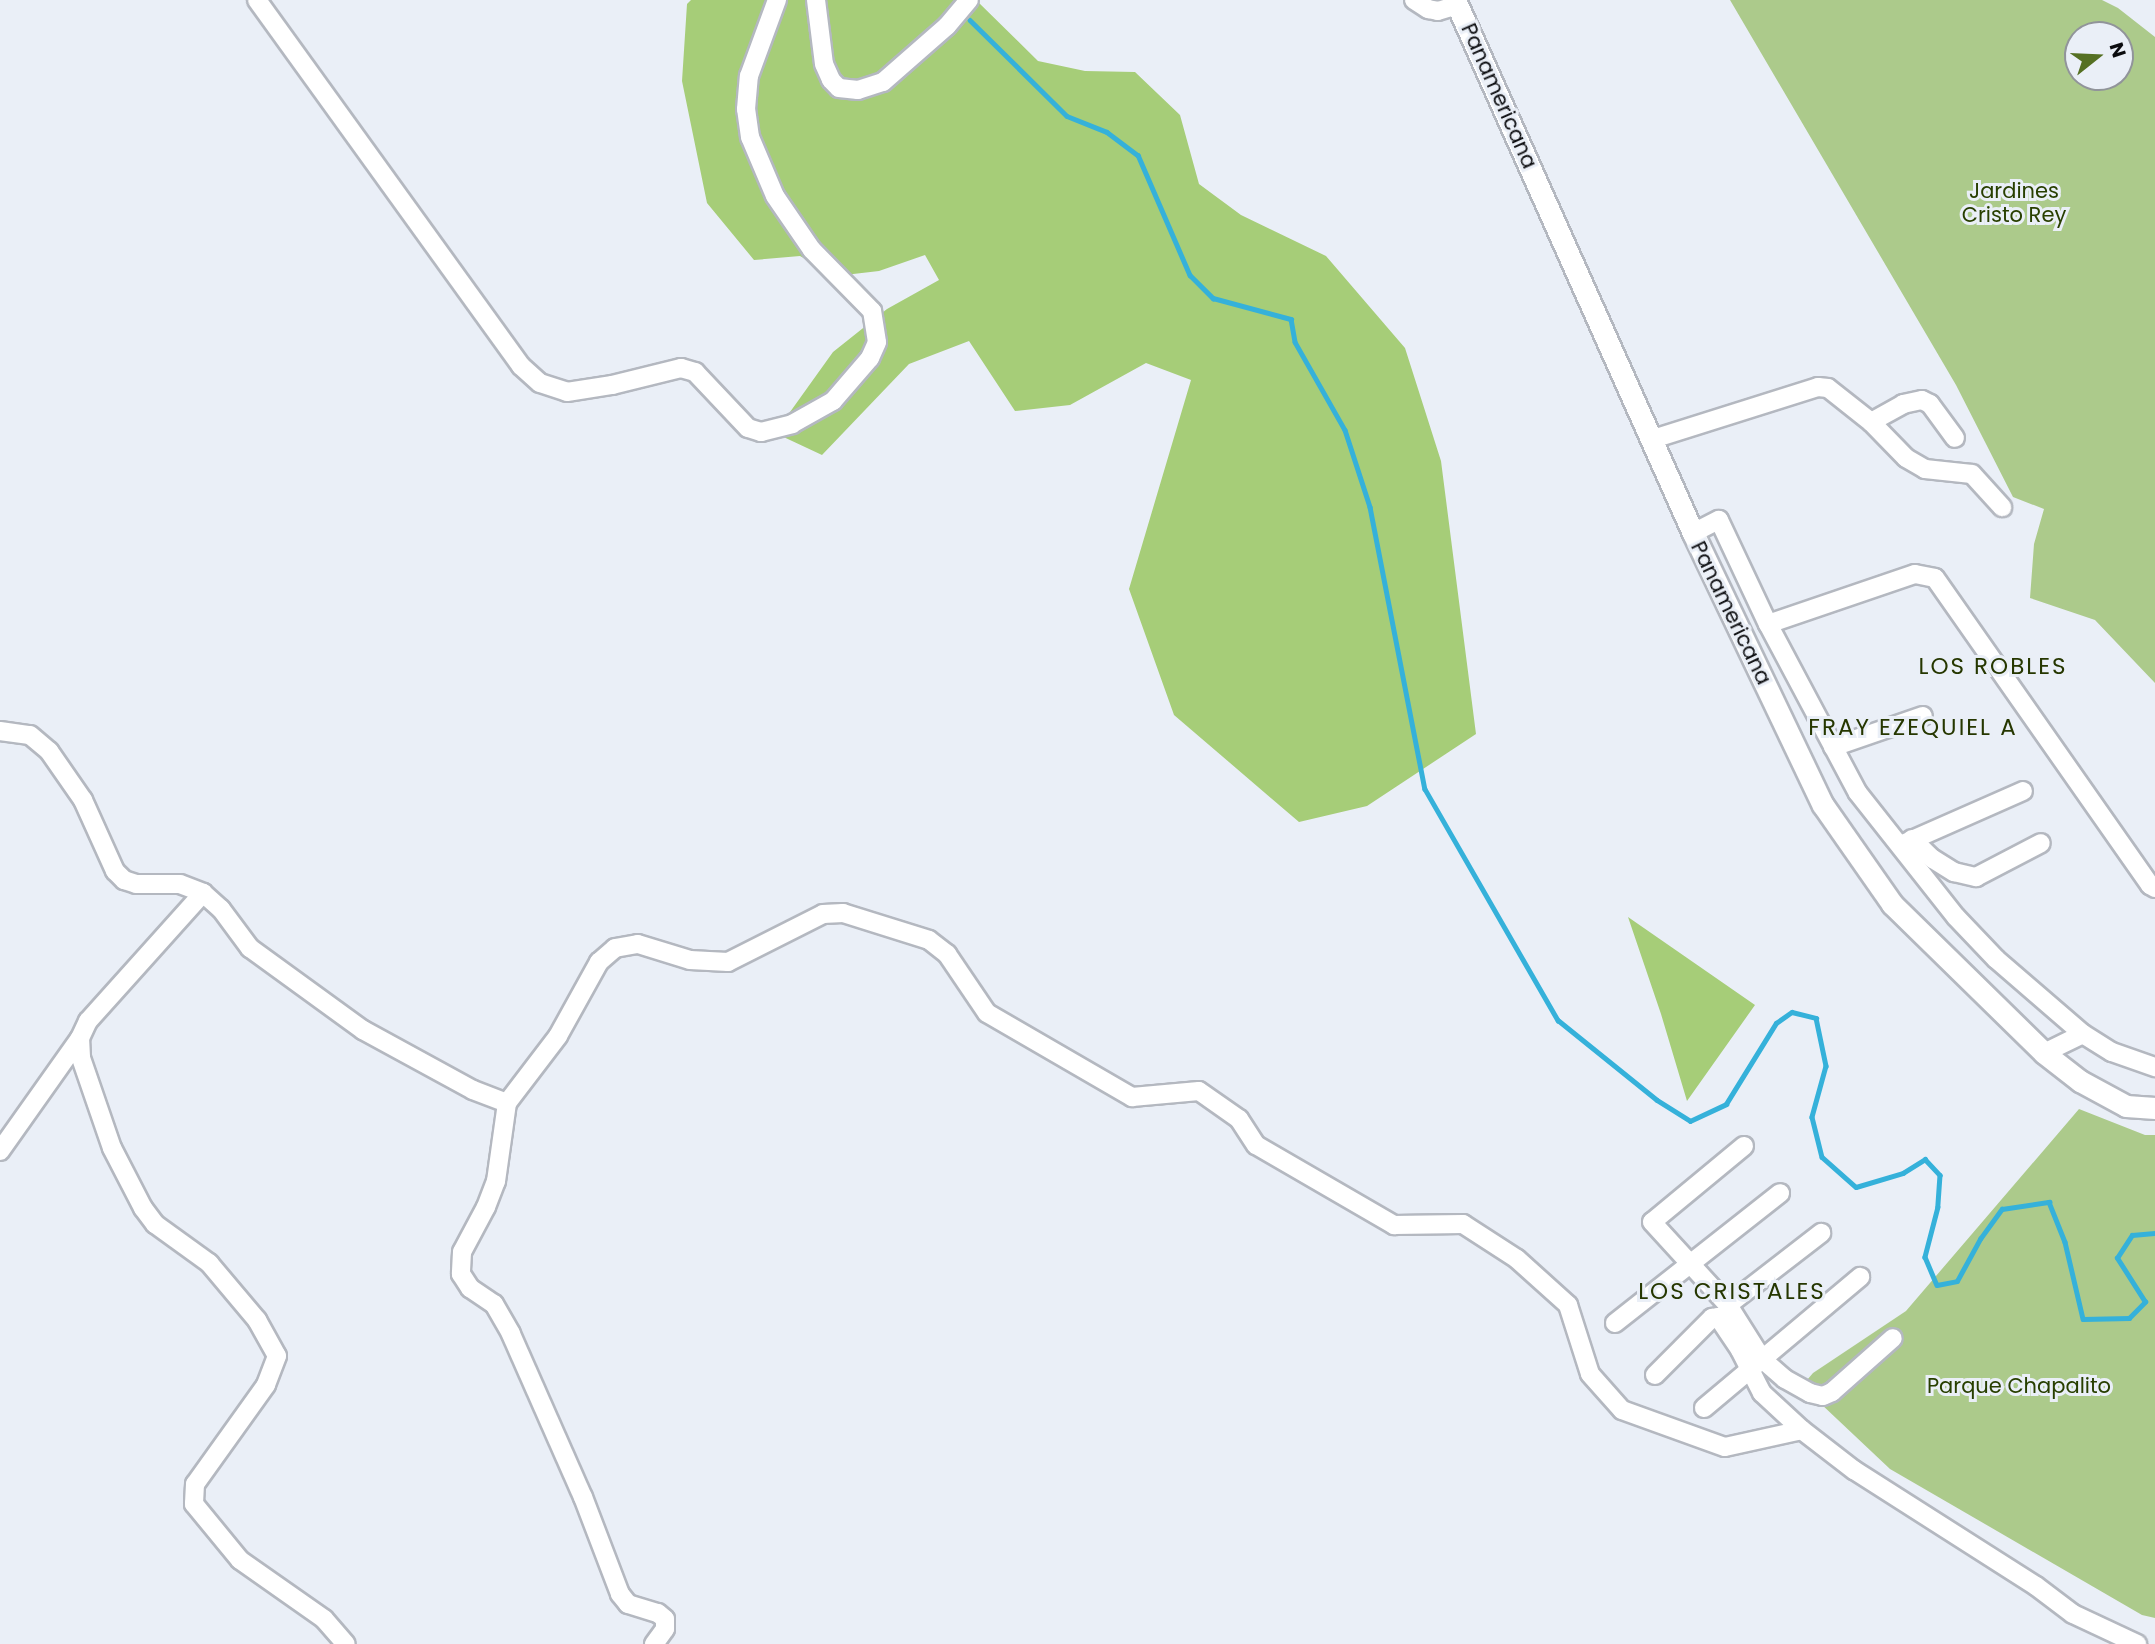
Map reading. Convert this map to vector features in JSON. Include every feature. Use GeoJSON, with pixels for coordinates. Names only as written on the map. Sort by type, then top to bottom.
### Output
{"type":"FeatureCollection","features":[{"type":"Feature","properties":{"kind":"main road","name":"Panamericana"},"geometry":{"type":"LineString","coordinates":[[1457,3],[1693,533],[1823,805],[1892,904],[2044,1053],[2080,1081],[2126,1106],[2155,1108]]}},
{"type":"Feature","properties":{"kind":"street"},"geometry":{"type":"LineString","coordinates":[[257,0],[481,312],[522,366],[540,383],[556,391],[567,392],[612,385],[681,368],[695,372],[748,428],[761,432],[792,424],[833,401],[870,358],[877,342],[872,311],[812,250],[775,196],[750,137],[746,109],[749,76],[777,0]]}},
{"type":"Feature","properties":{"kind":"street"},"geometry":{"type":"LineString","coordinates":[[816,0],[824,64],[831,80],[839,88],[858,90],[883,82],[947,26],[969,0]]}},
{"type":"Feature","properties":{"kind":"street"},"geometry":{"type":"LineString","coordinates":[[1414,0],[1428,9],[1438,11],[1457,3]]}},
{"type":"Feature","properties":{"kind":"street"},"geometry":{"type":"LineString","coordinates":[[1653,439],[1818,387],[1836,391],[1906,458],[1925,469],[1978,477],[2002,507]]}},
{"type":"Feature","properties":{"kind":"street"},"geometry":{"type":"LineString","coordinates":[[1871,422],[1903,404],[1922,400],[1930,404],[1955,438]]}},
{"type":"Feature","properties":{"kind":"street"},"geometry":{"type":"LineString","coordinates":[[1693,533],[1719,520],[1768,624],[1858,793],[1906,842],[1956,917],[1996,959],[2082,1034],[2112,1052],[2155,1067]]}},
{"type":"Feature","properties":{"kind":"street"},"geometry":{"type":"LineString","coordinates":[[1768,624],[1915,574],[1935,578],[2150,886],[2155,888]]}},
{"type":"Feature","properties":{"kind":"street"},"geometry":{"type":"LineString","coordinates":[[1833,747],[1923,716]]}},
{"type":"Feature","properties":{"kind":"street"},"geometry":{"type":"LineString","coordinates":[[0,731],[30,736],[49,751],[83,800],[115,871],[124,880],[136,884],[180,884],[203,893],[221,909],[250,948],[363,1030],[473,1090],[507,1103]]}},
{"type":"Feature","properties":{"kind":"street"},"geometry":{"type":"LineString","coordinates":[[1906,842],[2023,791]]}},
{"type":"Feature","properties":{"kind":"street"},"geometry":{"type":"LineString","coordinates":[[1906,842],[1954,872],[1976,877],[2041,843]]}},
{"type":"Feature","properties":{"kind":"street"},"geometry":{"type":"LineString","coordinates":[[0,1151],[80,1038],[88,1021],[203,893]]}},
{"type":"Feature","properties":{"kind":"street"},"geometry":{"type":"LineString","coordinates":[[654,1644],[665,1629],[663,1615],[628,1604],[620,1594],[583,1497],[511,1334],[494,1304],[470,1288],[461,1274],[462,1252],[486,1207],[496,1181],[507,1103],[558,1035],[599,962],[615,948],[638,944],[690,960],[728,962],[823,914],[862,918],[929,940],[947,954],[987,1013],[1132,1097],[1199,1091],[1239,1119],[1256,1145],[1394,1226],[1463,1224],[1517,1259],[1568,1305],[1590,1374],[1622,1410],[1725,1447],[1802,1430]]}},
{"type":"Feature","properties":{"kind":"street"},"geometry":{"type":"LineString","coordinates":[[2044,1053],[2082,1034]]}},
{"type":"Feature","properties":{"kind":"street"},"geometry":{"type":"LineString","coordinates":[[80,1038],[87,1080],[116,1159],[136,1198],[155,1224],[209,1263],[257,1320],[277,1356],[266,1385],[195,1485],[194,1504],[240,1560],[324,1619],[346,1644]]}},
{"type":"Feature","properties":{"kind":"street"},"geometry":{"type":"LineString","coordinates":[[1744,1146],[1652,1222],[1728,1305],[1756,1364],[1762,1393],[1802,1430],[1854,1470],[2036,1586],[2073,1614],[2137,1644]]}},
{"type":"Feature","properties":{"kind":"street"},"geometry":{"type":"LineString","coordinates":[[1615,1323],[1780,1193]]}},
{"type":"Feature","properties":{"kind":"street"},"geometry":{"type":"LineString","coordinates":[[1728,1305],[1821,1233]]}},
{"type":"Feature","properties":{"kind":"street"},"geometry":{"type":"LineString","coordinates":[[1704,1408],[1860,1277]]}},
{"type":"Feature","properties":{"kind":"street"},"geometry":{"type":"LineString","coordinates":[[1655,1375],[1715,1316],[1740,1350],[1756,1364],[1823,1396],[1893,1338]]}},
{"type":"Feature","properties":{"kind":"green space"},"geometry":{"type":"Polygon","coordinates":[[[691,0],[976,0],[1038,61],[1085,71],[1135,72],[1180,115],[1199,184],[1241,215],[1326,256],[1405,348],[1441,461],[1476,734],[1367,806],[1299,822],[1174,715],[1129,589],[1191,380],[1146,363],[1070,405],[1015,411],[969,341],[909,364],[822,455],[775,433],[833,352],[887,309],[939,280],[925,255],[879,271],[836,276],[800,256],[754,260],[707,203],[682,81],[687,4],[691,0]]]}},
{"type":"Feature","properties":{"kind":"green space","name":"Jardines Cristo Rey"},"geometry":{"type":"Polygon","coordinates":[[[1730,0],[2102,0],[2118,8],[2155,37],[2155,683],[2095,620],[2030,598],[2034,544],[2044,509],[2013,497],[1956,385],[1730,0]]]}},
{"type":"Feature","properties":{"kind":"green space"},"geometry":{"type":"Polygon","coordinates":[[[1628,917],[1755,1005],[1687,1101],[1661,1014],[1628,917]]]}},
{"type":"Feature","properties":{"kind":"green space","name":"Parque Chapalito"},"geometry":{"type":"Polygon","coordinates":[[[2079,1109],[2145,1135],[2155,1135],[2155,1618],[2142,1615],[1890,1469],[1802,1386],[1813,1373],[1906,1311],[2079,1109]]]}},
{"type":"Feature","properties":{"kind":"waterway"},"geometry":{"type":"LineString","coordinates":[[970,20],[1067,116],[1107,132],[1138,155],[1190,275],[1213,298],[1291,319],[1295,342],[1345,430],[1370,507],[1425,789],[1558,1020],[1657,1100],[1690,1121],[1726,1104],[1776,1023],[1792,1012],[1816,1018],[1826,1066],[1812,1117],[1822,1157],[1856,1187],[1903,1173],[1925,1159],[1940,1175],[1938,1207],[1925,1257],[1937,1285],[1957,1281],[1980,1239],[2002,1209],[2049,1202],[2065,1242],[2083,1319],[2129,1318],[2145,1302],[2117,1258],[2132,1235],[2155,1233]]}},
{"type":"Feature","properties":{"kind":"district","name":"LOS ROBLES"},"geometry":{"type":"Point","coordinates":[1993,666]}},
{"type":"Feature","properties":{"kind":"district","name":"FRAY EZEQUIEL A"},"geometry":{"type":"Point","coordinates":[1913,727]}},
{"type":"Feature","properties":{"kind":"district","name":"LOS CRISTALES"},"geometry":{"type":"Point","coordinates":[1732,1291]}}]}
